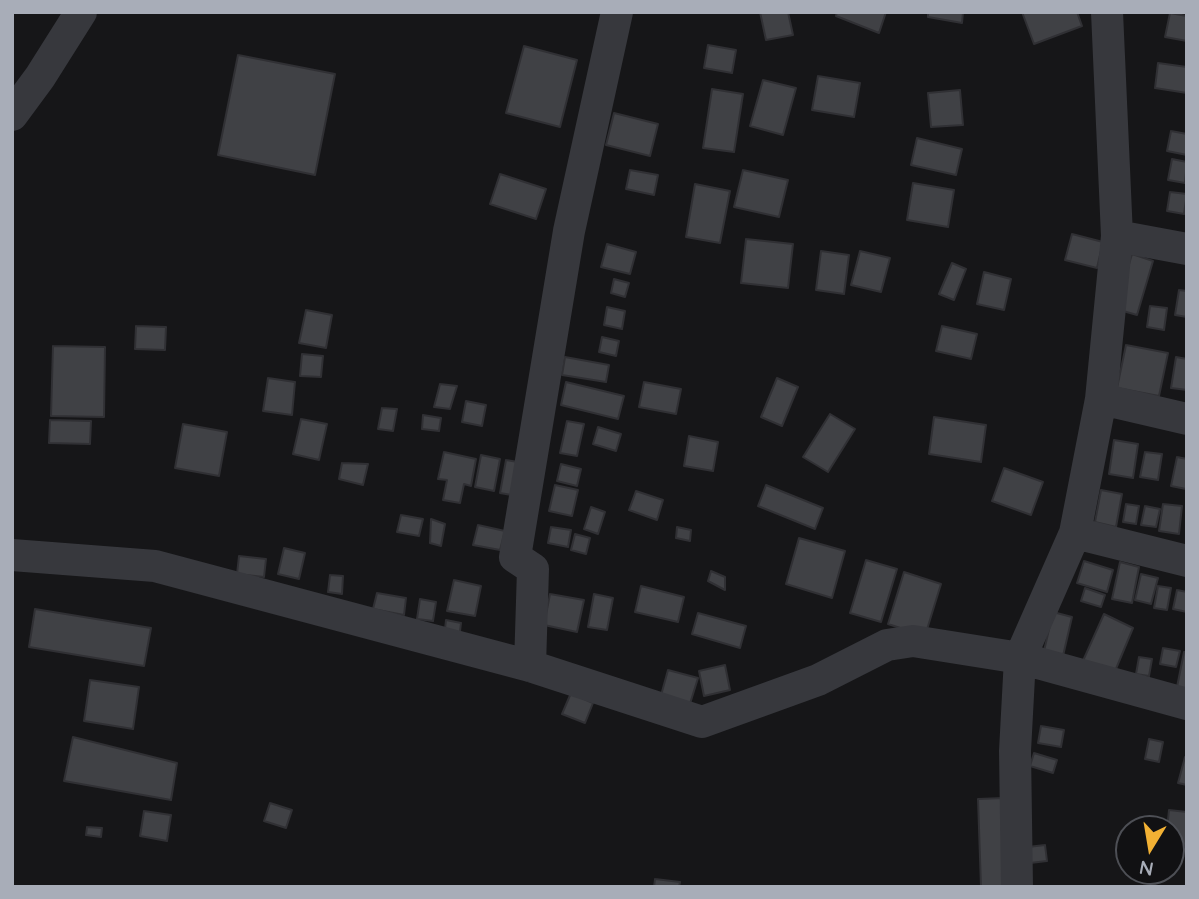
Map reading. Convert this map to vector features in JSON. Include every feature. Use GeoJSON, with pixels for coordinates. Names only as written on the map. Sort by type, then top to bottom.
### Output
{"type":"FeatureCollection","features":[{"type":"Feature","properties":{"kind":"street"},"geometry":{"type":"LineString","coordinates":[[12,115],[40,77],[80,12]]}},
{"type":"Feature","properties":{"kind":"street"},"geometry":{"type":"LineString","coordinates":[[530,666],[533,569],[515,557],[569,231],[617,12]]}},
{"type":"Feature","properties":{"kind":"street"},"geometry":{"type":"LineString","coordinates":[[1017,887],[1015,751],[1020,658],[1075,533],[1101,399],[1117,236],[1107,12]]}},
{"type":"Feature","properties":{"kind":"street"},"geometry":{"type":"LineString","coordinates":[[1117,236],[1187,249]]}},
{"type":"Feature","properties":{"kind":"street"},"geometry":{"type":"LineString","coordinates":[[1101,399],[1187,419]]}},
{"type":"Feature","properties":{"kind":"street"},"geometry":{"type":"LineString","coordinates":[[1075,533],[1187,561]]}},
{"type":"Feature","properties":{"kind":"street"},"geometry":{"type":"LineString","coordinates":[[12,555],[155,566],[530,666],[702,722],[818,680],[887,645],[913,641],[1020,658],[1187,704]]}},
{"type":"Feature","properties":{"kind":"building"},"geometry":{"type":"Polygon","coordinates":[[[760,12],[788,12],[793,35],[766,40],[760,12]]]}},
{"type":"Feature","properties":{"kind":"building"},"geometry":{"type":"Polygon","coordinates":[[[837,12],[886,12],[879,33],[836,16],[837,12]]]}},
{"type":"Feature","properties":{"kind":"building"},"geometry":{"type":"Polygon","coordinates":[[[928,12],[963,12],[962,23],[928,17],[928,12]]]}},
{"type":"Feature","properties":{"kind":"building"},"geometry":{"type":"Polygon","coordinates":[[[1022,12],[1077,12],[1082,26],[1034,44],[1022,12]]]}},
{"type":"Feature","properties":{"kind":"building"},"geometry":{"type":"Polygon","coordinates":[[[1170,13],[1187,16],[1187,41],[1165,37],[1170,13]]]}},
{"type":"Feature","properties":{"kind":"building"},"geometry":{"type":"Polygon","coordinates":[[[708,45],[736,50],[732,73],[704,68],[708,45]]]}},
{"type":"Feature","properties":{"kind":"building"},"geometry":{"type":"Polygon","coordinates":[[[524,46],[577,60],[560,127],[506,113],[524,46]]]}},
{"type":"Feature","properties":{"kind":"building"},"geometry":{"type":"Polygon","coordinates":[[[238,55],[335,74],[315,175],[218,155],[238,55]]]}},
{"type":"Feature","properties":{"kind":"building"},"geometry":{"type":"Polygon","coordinates":[[[1158,63],[1187,67],[1187,93],[1155,88],[1158,63]]]}},
{"type":"Feature","properties":{"kind":"building"},"geometry":{"type":"Polygon","coordinates":[[[818,76],[860,83],[854,117],[812,110],[818,76]]]}},
{"type":"Feature","properties":{"kind":"building"},"geometry":{"type":"Polygon","coordinates":[[[763,80],[796,88],[783,135],[750,126],[763,80]]]}},
{"type":"Feature","properties":{"kind":"building"},"geometry":{"type":"Polygon","coordinates":[[[712,89],[743,94],[734,152],[703,148],[712,89]]]}},
{"type":"Feature","properties":{"kind":"building"},"geometry":{"type":"Polygon","coordinates":[[[960,90],[963,125],[931,127],[928,93],[960,90]]]}},
{"type":"Feature","properties":{"kind":"building"},"geometry":{"type":"Polygon","coordinates":[[[614,113],[658,124],[650,156],[606,145],[614,113]]]}},
{"type":"Feature","properties":{"kind":"building"},"geometry":{"type":"Polygon","coordinates":[[[1171,131],[1187,134],[1187,155],[1167,151],[1171,131]]]}},
{"type":"Feature","properties":{"kind":"building"},"geometry":{"type":"Polygon","coordinates":[[[917,138],[962,149],[956,175],[911,165],[917,138]]]}},
{"type":"Feature","properties":{"kind":"building"},"geometry":{"type":"Polygon","coordinates":[[[1172,159],[1187,162],[1185,183],[1168,180],[1172,159]]]}},
{"type":"Feature","properties":{"kind":"building"},"geometry":{"type":"Polygon","coordinates":[[[630,170],[658,175],[654,195],[626,189],[630,170]]]}},
{"type":"Feature","properties":{"kind":"building"},"geometry":{"type":"Polygon","coordinates":[[[743,170],[788,180],[779,217],[734,207],[743,170]]]}},
{"type":"Feature","properties":{"kind":"building"},"geometry":{"type":"Polygon","coordinates":[[[500,174],[546,189],[536,219],[490,204],[500,174]]]}},
{"type":"Feature","properties":{"kind":"building"},"geometry":{"type":"Polygon","coordinates":[[[913,183],[954,190],[948,227],[907,220],[913,183]]]}},
{"type":"Feature","properties":{"kind":"building"},"geometry":{"type":"Polygon","coordinates":[[[695,184],[730,191],[720,243],[686,237],[695,184]]]}},
{"type":"Feature","properties":{"kind":"building"},"geometry":{"type":"Polygon","coordinates":[[[1170,192],[1187,194],[1184,214],[1167,211],[1170,192]]]}},
{"type":"Feature","properties":{"kind":"building"},"geometry":{"type":"Polygon","coordinates":[[[1072,234],[1103,242],[1097,268],[1065,260],[1072,234]]]}},
{"type":"Feature","properties":{"kind":"building"},"geometry":{"type":"Polygon","coordinates":[[[746,239],[793,244],[788,288],[741,283],[746,239]]]}},
{"type":"Feature","properties":{"kind":"building"},"geometry":{"type":"Polygon","coordinates":[[[607,244],[636,252],[630,274],[601,267],[607,244]]]}},
{"type":"Feature","properties":{"kind":"building"},"geometry":{"type":"Polygon","coordinates":[[[821,251],[849,255],[844,294],[816,290],[821,251]]]}},
{"type":"Feature","properties":{"kind":"building"},"geometry":{"type":"Polygon","coordinates":[[[860,251],[890,258],[881,292],[851,285],[860,251]]]}},
{"type":"Feature","properties":{"kind":"building"},"geometry":{"type":"Polygon","coordinates":[[[1132,254],[1153,261],[1137,315],[1116,309],[1132,254]]]}},
{"type":"Feature","properties":{"kind":"building"},"geometry":{"type":"Polygon","coordinates":[[[952,263],[966,269],[954,300],[939,294],[952,263]]]}},
{"type":"Feature","properties":{"kind":"building"},"geometry":{"type":"Polygon","coordinates":[[[984,272],[1011,279],[1004,310],[977,304],[984,272]]]}},
{"type":"Feature","properties":{"kind":"building"},"geometry":{"type":"Polygon","coordinates":[[[614,279],[629,283],[625,297],[611,293],[614,279]]]}},
{"type":"Feature","properties":{"kind":"building"},"geometry":{"type":"Polygon","coordinates":[[[1179,290],[1187,291],[1187,317],[1175,315],[1179,290]]]}},
{"type":"Feature","properties":{"kind":"building"},"geometry":{"type":"Polygon","coordinates":[[[1150,306],[1167,308],[1164,330],[1147,327],[1150,306]]]}},
{"type":"Feature","properties":{"kind":"building"},"geometry":{"type":"Polygon","coordinates":[[[607,307],[625,311],[622,329],[604,325],[607,307]]]}},
{"type":"Feature","properties":{"kind":"building"},"geometry":{"type":"Polygon","coordinates":[[[306,310],[332,315],[326,348],[299,343],[306,310]]]}},
{"type":"Feature","properties":{"kind":"building"},"geometry":{"type":"Polygon","coordinates":[[[136,326],[166,327],[165,350],[135,349],[136,326]]]}},
{"type":"Feature","properties":{"kind":"building"},"geometry":{"type":"Polygon","coordinates":[[[942,326],[977,334],[971,359],[936,351],[942,326]]]}},
{"type":"Feature","properties":{"kind":"building"},"geometry":{"type":"Polygon","coordinates":[[[602,337],[619,341],[616,356],[599,352],[602,337]]]}},
{"type":"Feature","properties":{"kind":"building"},"geometry":{"type":"Polygon","coordinates":[[[1126,345],[1168,353],[1159,396],[1117,388],[1126,345]]]}},
{"type":"Feature","properties":{"kind":"building"},"geometry":{"type":"Polygon","coordinates":[[[53,346],[105,347],[104,417],[51,416],[53,346]]]}},
{"type":"Feature","properties":{"kind":"building"},"geometry":{"type":"Polygon","coordinates":[[[302,354],[323,356],[321,377],[300,376],[302,354]]]}},
{"type":"Feature","properties":{"kind":"building"},"geometry":{"type":"Polygon","coordinates":[[[565,357],[609,365],[606,382],[562,375],[565,357]]]}},
{"type":"Feature","properties":{"kind":"building"},"geometry":{"type":"Polygon","coordinates":[[[1176,357],[1187,359],[1187,390],[1171,388],[1176,357]]]}},
{"type":"Feature","properties":{"kind":"building"},"geometry":{"type":"Polygon","coordinates":[[[268,378],[295,382],[292,415],[263,411],[268,378]]]}},
{"type":"Feature","properties":{"kind":"building"},"geometry":{"type":"Polygon","coordinates":[[[777,378],[798,387],[782,426],[761,417],[777,378]]]}},
{"type":"Feature","properties":{"kind":"building"},"geometry":{"type":"Polygon","coordinates":[[[566,382],[624,396],[618,419],[561,405],[566,382]]]}},
{"type":"Feature","properties":{"kind":"building"},"geometry":{"type":"Polygon","coordinates":[[[644,382],[681,389],[676,414],[639,407],[644,382]]]}},
{"type":"Feature","properties":{"kind":"building"},"geometry":{"type":"Polygon","coordinates":[[[440,384],[457,386],[450,409],[434,407],[440,384]]]}},
{"type":"Feature","properties":{"kind":"building"},"geometry":{"type":"Polygon","coordinates":[[[466,401],[486,405],[482,426],[462,422],[466,401]]]}},
{"type":"Feature","properties":{"kind":"building"},"geometry":{"type":"Polygon","coordinates":[[[382,408],[397,409],[393,431],[378,429],[382,408]]]}},
{"type":"Feature","properties":{"kind":"building"},"geometry":{"type":"Polygon","coordinates":[[[830,414],[855,429],[828,472],[803,457],[830,414]]]}},
{"type":"Feature","properties":{"kind":"building"},"geometry":{"type":"Polygon","coordinates":[[[423,415],[441,418],[439,431],[422,429],[423,415]]]}},
{"type":"Feature","properties":{"kind":"building"},"geometry":{"type":"Polygon","coordinates":[[[934,417],[986,425],[981,462],[929,454],[934,417]]]}},
{"type":"Feature","properties":{"kind":"building"},"geometry":{"type":"Polygon","coordinates":[[[301,419],[327,424],[319,460],[293,454],[301,419]]]}},
{"type":"Feature","properties":{"kind":"building"},"geometry":{"type":"Polygon","coordinates":[[[50,420],[91,421],[90,444],[49,443],[50,420]]]}},
{"type":"Feature","properties":{"kind":"building"},"geometry":{"type":"Polygon","coordinates":[[[567,421],[584,424],[577,456],[560,453],[567,421]]]}},
{"type":"Feature","properties":{"kind":"building"},"geometry":{"type":"Polygon","coordinates":[[[183,424],[227,432],[219,476],[175,468],[183,424]]]}},
{"type":"Feature","properties":{"kind":"building"},"geometry":{"type":"Polygon","coordinates":[[[598,427],[621,434],[616,451],[593,444],[598,427]]]}},
{"type":"Feature","properties":{"kind":"building"},"geometry":{"type":"Polygon","coordinates":[[[689,436],[718,442],[713,471],[684,466],[689,436]]]}},
{"type":"Feature","properties":{"kind":"building"},"geometry":{"type":"Polygon","coordinates":[[[1114,440],[1138,444],[1133,478],[1109,474],[1114,440]]]}},
{"type":"Feature","properties":{"kind":"building"},"geometry":{"type":"Polygon","coordinates":[[[444,452],[476,459],[471,486],[464,484],[460,503],[443,500],[447,480],[438,479],[444,452]]]}},
{"type":"Feature","properties":{"kind":"building"},"geometry":{"type":"Polygon","coordinates":[[[1145,452],[1162,454],[1158,480],[1140,477],[1145,452]]]}},
{"type":"Feature","properties":{"kind":"building"},"geometry":{"type":"Polygon","coordinates":[[[481,455],[500,459],[494,491],[475,487],[481,455]]]}},
{"type":"Feature","properties":{"kind":"building"},"geometry":{"type":"Polygon","coordinates":[[[1177,457],[1187,459],[1186,489],[1171,486],[1177,457]]]}},
{"type":"Feature","properties":{"kind":"building"},"geometry":{"type":"Polygon","coordinates":[[[506,460],[524,463],[517,496],[500,493],[506,460]]]}},
{"type":"Feature","properties":{"kind":"building"},"geometry":{"type":"Polygon","coordinates":[[[342,463],[368,464],[363,485],[339,479],[342,463]]]}},
{"type":"Feature","properties":{"kind":"building"},"geometry":{"type":"Polygon","coordinates":[[[561,464],[581,469],[577,486],[557,481],[561,464]]]}},
{"type":"Feature","properties":{"kind":"building"},"geometry":{"type":"Polygon","coordinates":[[[1004,468],[1043,482],[1031,515],[992,501],[1004,468]]]}},
{"type":"Feature","properties":{"kind":"building"},"geometry":{"type":"Polygon","coordinates":[[[555,485],[578,490],[572,516],[549,511],[555,485]]]}},
{"type":"Feature","properties":{"kind":"building"},"geometry":{"type":"Polygon","coordinates":[[[766,485],[823,508],[815,529],[758,506],[766,485]]]}},
{"type":"Feature","properties":{"kind":"building"},"geometry":{"type":"Polygon","coordinates":[[[1101,490],[1122,494],[1116,527],[1095,522],[1101,490]]]}},
{"type":"Feature","properties":{"kind":"building"},"geometry":{"type":"Polygon","coordinates":[[[636,491],[663,500],[657,520],[629,510],[636,491]]]}},
{"type":"Feature","properties":{"kind":"building"},"geometry":{"type":"Polygon","coordinates":[[[1126,504],[1139,506],[1136,524],[1123,522],[1126,504]]]}},
{"type":"Feature","properties":{"kind":"building"},"geometry":{"type":"Polygon","coordinates":[[[1163,504],[1182,506],[1179,534],[1159,531],[1163,504]]]}},
{"type":"Feature","properties":{"kind":"building"},"geometry":{"type":"Polygon","coordinates":[[[1145,506],[1160,509],[1156,527],[1141,525],[1145,506]]]}},
{"type":"Feature","properties":{"kind":"building"},"geometry":{"type":"Polygon","coordinates":[[[591,507],[605,512],[598,534],[584,529],[591,507]]]}},
{"type":"Feature","properties":{"kind":"building"},"geometry":{"type":"Polygon","coordinates":[[[401,515],[423,519],[419,536],[397,532],[401,515]]]}},
{"type":"Feature","properties":{"kind":"building"},"geometry":{"type":"Polygon","coordinates":[[[431,519],[445,524],[441,546],[430,543],[431,519]]]}},
{"type":"Feature","properties":{"kind":"building"},"geometry":{"type":"Polygon","coordinates":[[[478,525],[505,531],[500,550],[473,545],[478,525]]]}},
{"type":"Feature","properties":{"kind":"building"},"geometry":{"type":"Polygon","coordinates":[[[551,527],[571,530],[568,547],[548,543],[551,527]]]}},
{"type":"Feature","properties":{"kind":"building"},"geometry":{"type":"Polygon","coordinates":[[[677,527],[691,530],[690,541],[676,538],[677,527]]]}},
{"type":"Feature","properties":{"kind":"building"},"geometry":{"type":"Polygon","coordinates":[[[575,534],[590,538],[586,554],[571,550],[575,534]]]}},
{"type":"Feature","properties":{"kind":"building"},"geometry":{"type":"Polygon","coordinates":[[[799,538],[845,551],[832,598],[786,584],[799,538]]]}},
{"type":"Feature","properties":{"kind":"building"},"geometry":{"type":"Polygon","coordinates":[[[284,548],[305,553],[299,579],[278,574],[284,548]]]}},
{"type":"Feature","properties":{"kind":"building"},"geometry":{"type":"Polygon","coordinates":[[[239,556],[266,559],[264,577],[237,574],[239,556]]]}},
{"type":"Feature","properties":{"kind":"building"},"geometry":{"type":"Polygon","coordinates":[[[866,560],[897,569],[881,622],[850,613],[866,560]]]}},
{"type":"Feature","properties":{"kind":"building"},"geometry":{"type":"Polygon","coordinates":[[[1084,561],[1113,570],[1107,592],[1077,583],[1084,561]]]}},
{"type":"Feature","properties":{"kind":"building"},"geometry":{"type":"Polygon","coordinates":[[[1120,562],[1139,567],[1132,603],[1112,599],[1120,562]]]}},
{"type":"Feature","properties":{"kind":"building"},"geometry":{"type":"Polygon","coordinates":[[[711,571],[725,577],[725,590],[708,581],[711,571]]]}},
{"type":"Feature","properties":{"kind":"building"},"geometry":{"type":"Polygon","coordinates":[[[904,572],[941,584],[925,636],[888,624],[904,572]]]}},
{"type":"Feature","properties":{"kind":"building"},"geometry":{"type":"Polygon","coordinates":[[[1141,574],[1158,578],[1151,604],[1135,600],[1141,574]]]}},
{"type":"Feature","properties":{"kind":"building"},"geometry":{"type":"Polygon","coordinates":[[[330,575],[343,576],[342,594],[328,592],[330,575]]]}},
{"type":"Feature","properties":{"kind":"building"},"geometry":{"type":"Polygon","coordinates":[[[454,580],[481,586],[475,616],[447,611],[454,580]]]}},
{"type":"Feature","properties":{"kind":"building"},"geometry":{"type":"Polygon","coordinates":[[[641,586],[684,597],[678,622],[635,612],[641,586]]]}},
{"type":"Feature","properties":{"kind":"building"},"geometry":{"type":"Polygon","coordinates":[[[1158,586],[1171,588],[1167,610],[1154,608],[1158,586]]]}},
{"type":"Feature","properties":{"kind":"building"},"geometry":{"type":"Polygon","coordinates":[[[1085,588],[1105,595],[1101,607],[1081,601],[1085,588]]]}},
{"type":"Feature","properties":{"kind":"building"},"geometry":{"type":"Polygon","coordinates":[[[1177,590],[1187,592],[1187,612],[1173,609],[1177,590]]]}},
{"type":"Feature","properties":{"kind":"building"},"geometry":{"type":"Polygon","coordinates":[[[377,593],[406,598],[404,615],[373,609],[377,593]]]}},
{"type":"Feature","properties":{"kind":"building"},"geometry":{"type":"Polygon","coordinates":[[[550,594],[584,600],[577,632],[544,625],[550,594]]]}},
{"type":"Feature","properties":{"kind":"building"},"geometry":{"type":"Polygon","coordinates":[[[594,594],[613,598],[607,630],[588,627],[594,594]]]}},
{"type":"Feature","properties":{"kind":"building"},"geometry":{"type":"Polygon","coordinates":[[[420,599],[436,602],[433,621],[417,619],[420,599]]]}},
{"type":"Feature","properties":{"kind":"building"},"geometry":{"type":"Polygon","coordinates":[[[35,609],[151,628],[144,666],[29,647],[35,609]]]}},
{"type":"Feature","properties":{"kind":"building"},"geometry":{"type":"Polygon","coordinates":[[[1053,612],[1072,617],[1063,656],[1044,651],[1053,612]]]}},
{"type":"Feature","properties":{"kind":"building"},"geometry":{"type":"Polygon","coordinates":[[[698,613],[746,626],[740,648],[692,634],[698,613]]]}},
{"type":"Feature","properties":{"kind":"building"},"geometry":{"type":"Polygon","coordinates":[[[1104,614],[1133,628],[1113,676],[1082,663],[1104,614]]]}},
{"type":"Feature","properties":{"kind":"building"},"geometry":{"type":"Polygon","coordinates":[[[446,620],[461,623],[459,640],[444,638],[446,620]]]}},
{"type":"Feature","properties":{"kind":"building"},"geometry":{"type":"Polygon","coordinates":[[[1163,648],[1180,651],[1176,667],[1160,664],[1163,648]]]}},
{"type":"Feature","properties":{"kind":"building"},"geometry":{"type":"Polygon","coordinates":[[[1184,652],[1187,652],[1187,689],[1177,687],[1184,652]]]}},
{"type":"Feature","properties":{"kind":"building"},"geometry":{"type":"Polygon","coordinates":[[[1139,657],[1152,659],[1149,676],[1136,674],[1139,657]]]}},
{"type":"Feature","properties":{"kind":"building"},"geometry":{"type":"Polygon","coordinates":[[[725,665],[730,690],[704,696],[699,671],[725,665]]]}},
{"type":"Feature","properties":{"kind":"building"},"geometry":{"type":"Polygon","coordinates":[[[668,670],[698,678],[689,707],[660,699],[668,670]]]}},
{"type":"Feature","properties":{"kind":"building"},"geometry":{"type":"Polygon","coordinates":[[[90,680],[139,687],[133,729],[84,721],[90,680]]]}},
{"type":"Feature","properties":{"kind":"building"},"geometry":{"type":"Polygon","coordinates":[[[571,693],[593,703],[585,723],[562,714],[571,693]]]}},
{"type":"Feature","properties":{"kind":"building"},"geometry":{"type":"Polygon","coordinates":[[[1041,726],[1064,730],[1061,747],[1038,743],[1041,726]]]}},
{"type":"Feature","properties":{"kind":"building"},"geometry":{"type":"Polygon","coordinates":[[[73,737],[177,763],[171,800],[64,781],[73,737]]]}},
{"type":"Feature","properties":{"kind":"building"},"geometry":{"type":"Polygon","coordinates":[[[1149,739],[1163,742],[1159,762],[1145,759],[1149,739]]]}},
{"type":"Feature","properties":{"kind":"building"},"geometry":{"type":"Polygon","coordinates":[[[1034,753],[1057,760],[1053,773],[1030,766],[1034,753]]]}},
{"type":"Feature","properties":{"kind":"building"},"geometry":{"type":"Polygon","coordinates":[[[1185,757],[1187,758],[1187,785],[1178,783],[1185,757]]]}},
{"type":"Feature","properties":{"kind":"building"},"geometry":{"type":"Polygon","coordinates":[[[1004,798],[1007,887],[981,887],[978,799],[1004,798]]]}},
{"type":"Feature","properties":{"kind":"building"},"geometry":{"type":"Polygon","coordinates":[[[270,803],[292,810],[286,828],[264,821],[270,803]]]}},
{"type":"Feature","properties":{"kind":"building"},"geometry":{"type":"Polygon","coordinates":[[[1169,810],[1187,812],[1187,846],[1185,815],[1168,815],[1169,810]]]}},
{"type":"Feature","properties":{"kind":"building"},"geometry":{"type":"Polygon","coordinates":[[[144,811],[171,815],[167,841],[140,836],[144,811]]]}},
{"type":"Feature","properties":{"kind":"building"},"geometry":{"type":"Polygon","coordinates":[[[87,827],[102,828],[101,837],[86,835],[87,827]]]}},
{"type":"Feature","properties":{"kind":"building"},"geometry":{"type":"Polygon","coordinates":[[[1045,845],[1047,861],[1030,863],[1028,847],[1045,845]]]}},
{"type":"Feature","properties":{"kind":"building"},"geometry":{"type":"Polygon","coordinates":[[[655,879],[680,882],[679,887],[654,887],[655,879]]]}}]}
